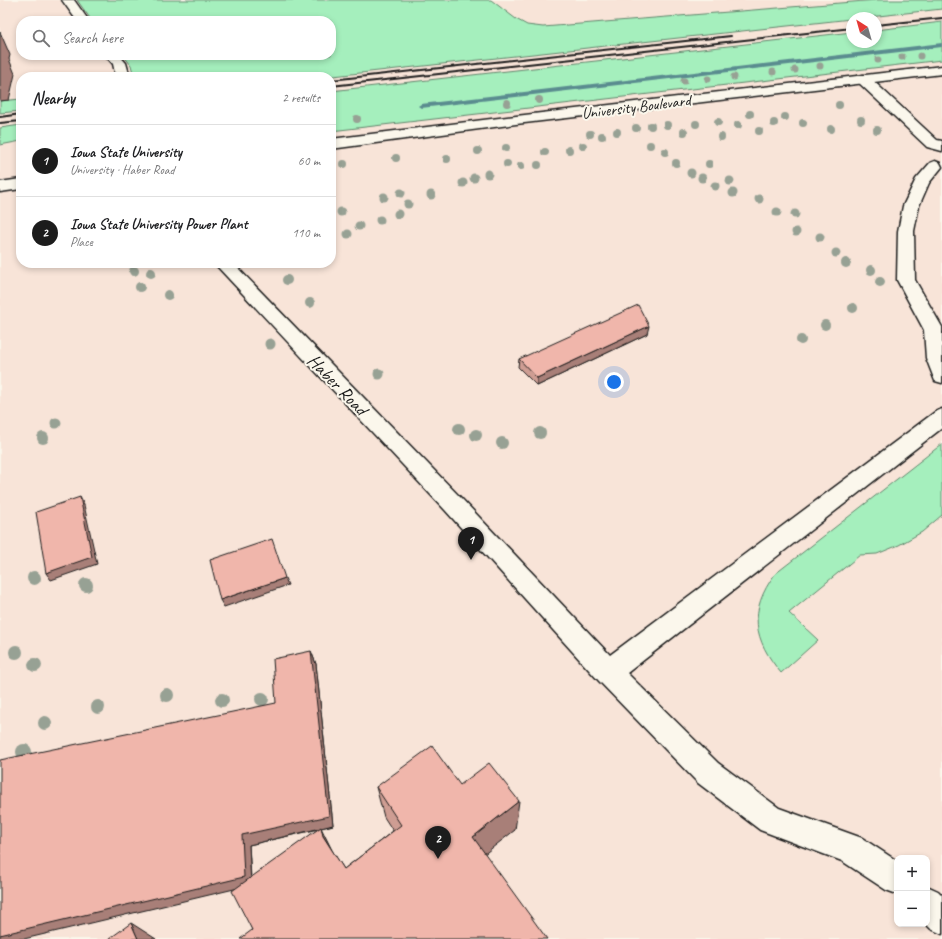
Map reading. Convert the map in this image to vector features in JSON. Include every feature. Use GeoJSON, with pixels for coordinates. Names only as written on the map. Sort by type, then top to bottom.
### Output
{"type":"FeatureCollection","features":[{"type":"Feature","properties":{"kind":"main road"},"geometry":{"type":"LineString","coordinates":[[68,0],[79,16]]}},
{"type":"Feature","properties":{"kind":"main road"},"geometry":{"type":"LineString","coordinates":[[116,60],[119,63],[122,72]]}},
{"type":"Feature","properties":{"kind":"main road","name":"University Boulevard"},"geometry":{"type":"LineString","coordinates":[[336,143],[942,70]]}},
{"type":"Feature","properties":{"kind":"main road"},"geometry":{"type":"LineString","coordinates":[[863,79],[937,145],[938,172],[922,182],[914,200],[906,232],[906,280],[938,322],[936,358],[942,376]]}},
{"type":"Feature","properties":{"kind":"main road"},"geometry":{"type":"LineString","coordinates":[[0,187],[16,185]]}},
{"type":"Feature","properties":{"kind":"main road","name":"Haber Road"},"geometry":{"type":"LineString","coordinates":[[228,268],[453,504],[608,672],[708,774],[770,820],[851,849],[894,876]]}},
{"type":"Feature","properties":{"kind":"main road"},"geometry":{"type":"LineString","coordinates":[[608,672],[942,417]]}},
{"type":"Feature","properties":{"kind":"main road"},"geometry":{"type":"LineString","coordinates":[[930,905],[942,918]]}},
{"type":"Feature","properties":{"kind":"shaded area"},"geometry":{"type":"Polygon","coordinates":[[[0,0],[877,0],[895,14],[942,9],[942,22],[910,26],[942,52],[942,939],[0,939],[0,0]]]}},
{"type":"Feature","properties":{"kind":"green space"},"geometry":{"type":"Polygon","coordinates":[[[77,0],[491,0],[516,19],[527,25],[543,27],[877,0],[942,0],[942,9],[882,16],[882,12],[846,12],[846,20],[336,76],[336,72],[133,72],[131,65],[127,60],[336,60],[336,16],[88,16],[77,0]]]}},
{"type":"Feature","properties":{"kind":"green space"},"geometry":{"type":"Polygon","coordinates":[[[942,22],[942,60],[336,130],[336,90],[846,33],[846,48],[882,48],[882,29],[942,22]]]}},
{"type":"Feature","properties":{"kind":"green space"},"geometry":{"type":"Polygon","coordinates":[[[16,99],[16,111],[0,113],[0,101],[16,99]]]}},
{"type":"Feature","properties":{"kind":"green space"},"geometry":{"type":"Polygon","coordinates":[[[16,126],[16,142],[0,145],[0,128],[16,126]]]}},
{"type":"Feature","properties":{"kind":"green space"},"geometry":{"type":"Polygon","coordinates":[[[942,444],[942,515],[922,532],[899,545],[877,554],[860,555],[789,613],[818,640],[781,673],[764,648],[757,625],[761,600],[766,587],[775,574],[942,444]]]}},
{"type":"Feature","properties":{"kind":"building"},"geometry":{"type":"Polygon","coordinates":[[[638,305],[649,326],[537,378],[519,359],[638,305]]]}},
{"type":"Feature","properties":{"kind":"building"},"geometry":{"type":"Polygon","coordinates":[[[80,497],[92,557],[46,573],[36,512],[80,497]]]}},
{"type":"Feature","properties":{"kind":"building"},"geometry":{"type":"Polygon","coordinates":[[[272,539],[285,578],[220,600],[210,560],[272,539]]]}},
{"type":"Feature","properties":{"kind":"building"},"geometry":{"type":"Polygon","coordinates":[[[311,651],[329,816],[242,835],[244,877],[0,935],[0,760],[276,703],[273,659],[311,651]]]}},
{"type":"Feature","properties":{"kind":"building"},"geometry":{"type":"Polygon","coordinates":[[[432,746],[460,785],[489,763],[519,801],[473,837],[547,939],[240,939],[252,930],[232,891],[321,827],[323,836],[344,869],[401,825],[376,787],[432,746]]]}},
{"type":"Feature","properties":{"kind":"building"},"geometry":{"type":"Polygon","coordinates":[[[131,923],[138,939],[109,939],[131,923]]]}},
{"type":"Feature","properties":{"kind":"waterway"},"geometry":{"type":"LineString","coordinates":[[421,106],[942,45]]}},
{"type":"Feature","properties":{"kind":"railway"},"geometry":{"type":"LineString","coordinates":[[882,24],[942,18]]}},
{"type":"Feature","properties":{"kind":"railway"},"geometry":{"type":"LineString","coordinates":[[336,85],[846,29]]}},
{"type":"Feature","properties":{"kind":"railway"},"geometry":{"type":"LineString","coordinates":[[336,79],[731,36]]}},
{"type":"Feature","properties":{"kind":"railway"},"geometry":{"type":"LineString","coordinates":[[0,117],[16,115]]}},
{"type":"Feature","properties":{"kind":"railway"},"geometry":{"type":"LineString","coordinates":[[0,123],[16,121]]}},
{"type":"Feature","properties":{"kind":"place","name":"Iowa State University"},"geometry":{"type":"Point","coordinates":[471,560]}},
{"type":"Feature","properties":{"kind":"place","name":"Iowa State University Power Plant"},"geometry":{"type":"Point","coordinates":[438,859]}}]}
